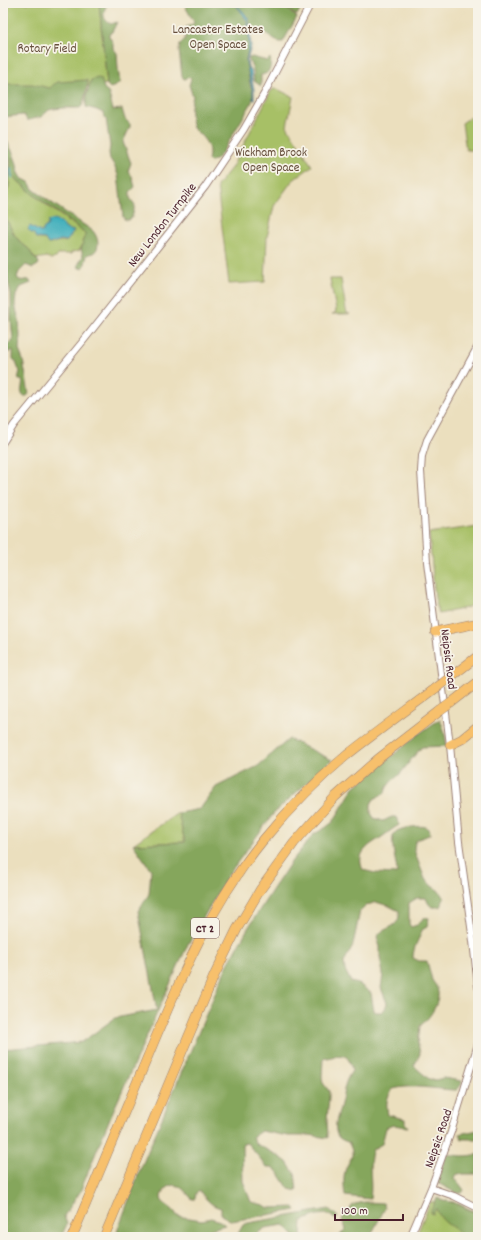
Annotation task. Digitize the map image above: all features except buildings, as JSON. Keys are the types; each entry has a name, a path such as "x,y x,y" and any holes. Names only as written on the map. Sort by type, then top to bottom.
{"highway":[{"path":"435,632 478,623"},
{"name":"CT 2","path":"72,1237 185,969 201,935 227,891 263,840 313,787 348,755 478,656"},
{"name":"CT 2","path":"104,1237 214,976 237,928 274,869 297,840 338,794 374,761 478,682"},
{"path":"450,745 462,739 478,726"}],"street":[{"name":"New London Turnpike","path":"3,442 14,425 84,340 205,187 244,129 261,100 311,3"},
{"name":"Neipsic Road","path":"478,346 427,440 421,461 425,538 435,632 450,745 459,842 478,987"},
{"name":"Neipsic Road","path":"410,1237 431,1188 454,1122 478,1044"},
{"path":"431,1188 454,1196 478,1208"}],"green space":[{"name":"Rotary Field","path":"3,3 99,3 107,84 3,97"},
{"path":"99,3 108,3 104,12 104,17 106,20 111,24 117,22 109,36 113,43 113,48 117,53 120,82 116,86 110,88 107,85"},
{"name":"Lancaster Estates Open Space","path":"185,3 233,3 248,22 249,45 246,60 250,84 253,92 253,99 222,153 217,159 210,162 208,160 208,145 192,125 191,107 193,97 189,85 191,79 190,77 184,79 182,77 179,50 180,44 185,39 186,27 194,22 186,8"},
{"path":"234,3 281,4 297,17 283,42 280,42 262,30 250,30 247,18"},
{"path":"282,3 304,3 297,15"},
{"path":"252,57 267,61 270,58 270,69 261,75 261,86 254,81 253,70 249,60 249,58"},
{"path":"98,78 101,79 104,88 109,94 113,110 122,109 125,119 130,124 123,142 131,163 128,171 132,176 135,187 130,192 130,198 135,205 132,218 128,220 125,220 123,217 118,175 110,159 110,146 106,119 103,113 86,107 86,96 91,80"},
{"path":"87,80 88,82 83,105 80,108 53,109 49,110 41,117 29,120 27,120 24,115 3,117 3,84 32,84 50,88 58,82"},
{"name":"Wickham Brook Open Space","path":"274,89 293,97 287,126 312,166 292,181 274,206 267,237 265,282 229,284 217,186 232,167 271,91"},
{"path":"478,112 478,150 466,150 462,123"},
{"path":"3,137 6,139 13,153 17,164 18,173 21,178 29,182 33,189 49,201 95,233 98,245 96,251 87,255 84,267 79,268 78,265 83,256 81,249 85,233 70,221 67,222 67,219 34,195 11,175 10,159 3,149"},
{"path":"3,151 8,159 10,175 9,187 4,198 5,217 15,236 28,248 39,263 33,268 26,265 19,272 17,277 21,280 29,280 31,283 21,287 16,295 15,305 19,320 19,350 23,360 29,394 27,396 23,396 22,394 22,380 18,379 20,371 13,359 13,350 3,355 3,346 12,342 13,340 11,295 3,259"},
{"path":"10,175 16,179 46,205 85,233 82,242 83,244 79,251 72,252 71,254 59,254 56,258 50,259 47,257 35,259 29,250 15,236 5,217 4,197 9,184","holes":["48,222 63,225 66,229 73,232 66,242 61,241 48,244 45,239 37,239 30,226 42,232 48,225"]},
{"path":"330,279 341,279 346,310 347,313 350,314 332,314 335,313 336,310"},
{"path":"478,526 478,602 466,608 439,614 435,598 429,533"},
{"path":"440,719 447,746 422,747 401,773 389,784 385,793 374,799 371,804 371,813 374,818 383,821 394,817 398,819 399,825 366,848 361,857 361,863 363,870 375,873 397,874 393,846 393,836 396,831 422,826 426,827 430,831 430,834 415,842 414,848 425,879 438,890 444,898 441,906 438,907 431,906 426,898 417,898 409,903 409,924 411,927 419,924 424,918 429,918 427,927 422,930 416,944 413,958 419,961 427,961 432,980 437,988 438,998 428,1019 420,1026 418,1043 420,1054 414,1066 429,1079 436,1080 443,1078 462,1081 461,1085 457,1090 415,1087 393,1089 387,1101 388,1115 405,1119 405,1123 408,1127 393,1125 386,1128 382,1144 373,1149 370,1161 370,1199 345,1196 344,1174 352,1151 348,1142 342,1140 337,1135 336,1127 346,1083 352,1071 351,1065 345,1056 325,1057 323,1059 322,1077 323,1083 329,1091 327,1120 328,1138 309,1135 288,1136 261,1131 252,1137 256,1144 287,1162 295,1172 297,1191 289,1189 278,1172 272,1167 267,1167 247,1143 242,1144 243,1181 251,1202 264,1205 269,1208 294,1207 296,1210 232,1221 221,1215 221,1208 211,1204 199,1190 196,1193 195,1199 192,1199 180,1187 173,1185 165,1190 161,1198 177,1216 202,1220 211,1218 220,1221 225,1225 211,1229 210,1237 115,1237 140,1170 226,968 248,928 291,862 314,834 333,822 354,787 420,733","holes":["376,902 399,911 399,917 394,925 383,931 377,937 380,947 383,974 381,988 387,1003 385,1009 381,1012 376,1012 374,1011 371,993 359,984 351,982 345,970 344,962 353,945 360,911 365,906"]},
{"path":"289,739 332,760 274,813 228,875 188,944 110,1118 80,1192 64,1216 67,1224 61,1237 3,1237 3,1049 82,1042 115,1018 157,1010 138,911 149,894 151,870 133,844 185,842 178,813 200,809 216,787 258,766"},
{"path":"178,813 185,842 133,844"},
{"path":"478,1130 478,1139 462,1139 459,1134"},
{"path":"447,1154 470,1156 478,1154 478,1174 457,1174 455,1178 464,1190 462,1193 456,1193 436,1182"},
{"path":"437,1198 454,1203 478,1214 478,1237 462,1236 444,1221 436,1208 433,1214 431,1213"},
{"path":"365,1202 383,1203 385,1208 370,1237 338,1237 346,1229 342,1220 344,1216 355,1204"},
{"path":"430,1202 455,1202 478,1213 478,1237 416,1237"},
{"path":"329,1209 338,1217 335,1219 328,1214 317,1215 302,1221 302,1237 294,1237 284,1225 265,1228 253,1237 236,1237 243,1225 248,1223"}],"water":[{"path":"233,3 242,10 249,21 251,46 247,61 248,67 251,71 254,100 246,62 249,45 248,22"},
{"path":"55,219 66,229 74,231 67,241 61,240 48,244 45,239 36,238 28,229 30,226 42,232 48,225 48,221"}],"waterway":[{"path":"3,153 8,159"},
{"path":"11,168 12,178"}]}
